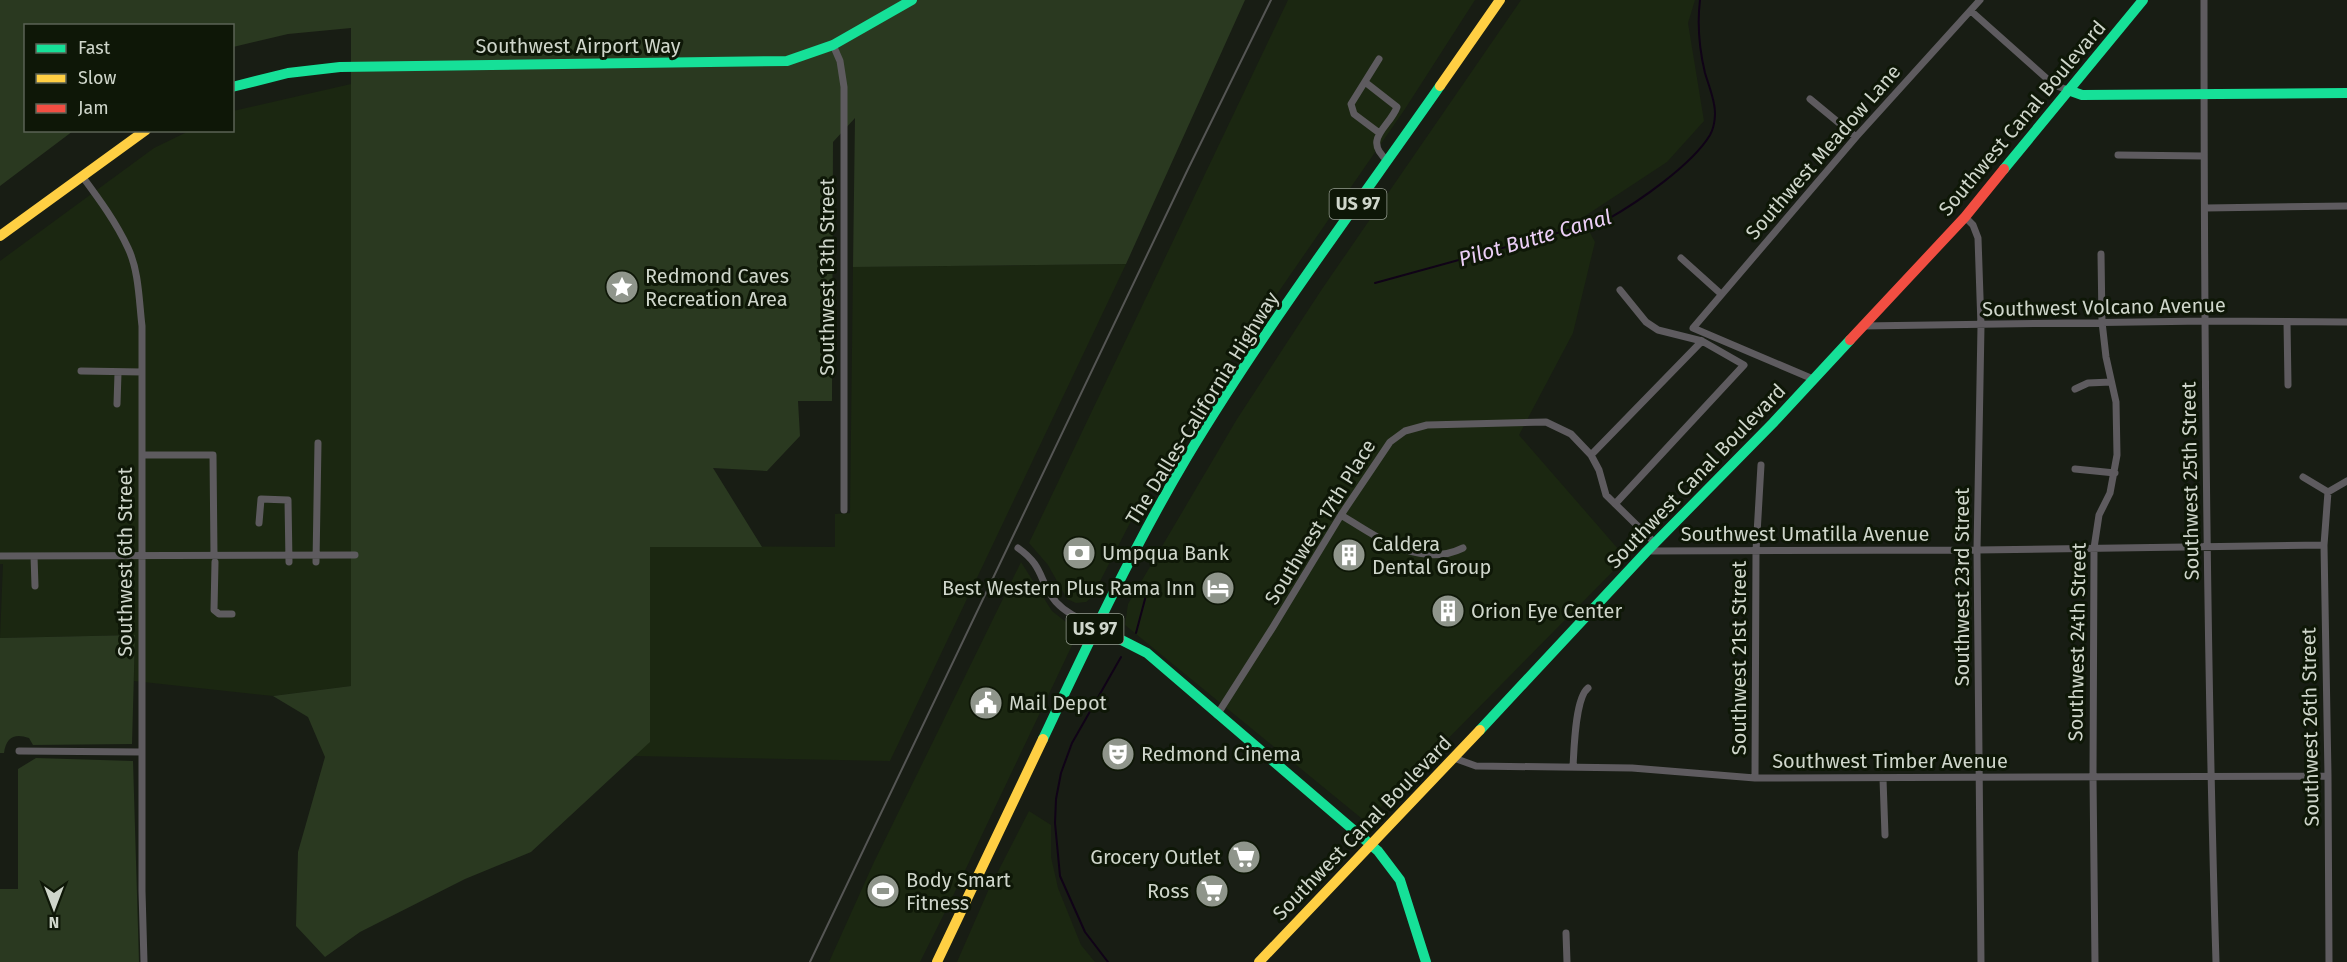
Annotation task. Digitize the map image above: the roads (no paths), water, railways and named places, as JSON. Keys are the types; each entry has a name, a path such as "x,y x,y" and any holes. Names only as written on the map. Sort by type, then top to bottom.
{"main road":[{"name":"Southwest Airport Way","path":"234,86 272,76 323,68 787,61 833,45 912,0"},
{"name":"The Dalles-California Highway","path":"938,962 1096,627 1140,540 1188,456 1282,312 1500,0"},
{"name":"Southwest Canal Boulevard","path":"1259,962 1965,217 2143,0"},
{"path":"2068,90 2082,95 2347,93"},
{"path":"0,236 143,132"},
{"path":"1096,627 1147,653 1386,860 1400,880 1426,962"}],"street":[{"name":"Southwest Meadow Lane","path":"1813,379 1693,328 1856,137 1980,0"},
{"name":"Southwest 25th Street","path":"2204,0 2203,156 2206,208 2207,547 2216,962"},
{"path":"1971,11 2054,85 2068,90"},
{"name":"Southwest 13th Street","path":"833,45 840,61 844,87 844,510"},
{"path":"1378,132 1354,114 1351,108 1354,98 1379,59"},
{"path":"1365,82 1397,107 1394,116 1378,132 1376,138 1381,155 1388,161"},
{"path":"1810,99 1856,137"},
{"path":"2118,155 2203,156"},
{"name":"Southwest 6th Street","path":"82,176 103,204 129,249 140,303 144,962"},
{"path":"2206,208 2347,206"},
{"name":"Southwest 23rd Street","path":"1965,217 1973,225 1978,238 1980,326 1977,550 1981,962"},
{"name":"Southwest 24th Street","path":"2095,962 2092,777 2094,548 2099,515 2115,473 2116,402 2102,322 2101,254"},
{"path":"1682,258 1721,294"},
{"path":"1615,504 1744,365 1702,341 1658,330 1646,322 1620,290"},
{"name":"Southwest Volcano Avenue","path":"1862,326 2205,321 2347,322"},
{"path":"2287,322 2288,385"},
{"path":"1591,455 1702,341"},
{"path":"81,371 142,372"},
{"path":"117,405 118,373"},
{"path":"2075,389 2088,383 2111,382"},
{"name":"Southwest 17th Place","path":"1217,715 1341,515 1390,442 1405,431 1427,425 1546,422 1571,434 1591,455 1599,470 1606,495 1655,543"},
{"path":"316,562 318,443"},
{"path":"142,455 213,455 214,610 219,614 232,614"},
{"name":"Southwest 21st Street","path":"1755,778 1756,551 1761,465"},
{"path":"2075,470 2115,473"},
{"path":"2303,477 2328,492 2347,481"},
{"name":"Southwest 26th Street","path":"2328,492 2324,545 2329,962"},
{"path":"259,523 261,499 288,500 289,562"},
{"path":"1341,515 1396,547 1427,555 1449,555 1463,548"},
{"name":"Southwest Umatilla Avenue","path":"1647,551 1977,550 2324,545"},
{"path":"1018,548 1036,563 1056,602 1072,615 1096,627"},
{"path":"34,555 35,586"},
{"path":"0,556 355,555"},
{"path":"1573,767 1579,709 1584,691 1588,687"},
{"path":"20,751 141,752"},
{"name":"Southwest Timber Avenue","path":"1454,758 1476,766 1632,768 1755,778 2328,776"},
{"path":"1882,779 1885,835"},
{"path":"1566,933 1567,962"}],"waterway":[{"name":"Pilot Butte Canal","path":"1375,283 1608,219 1649,193 1678,170 1702,147 1710,135 1715,120 1714,104 1700,46 1700,0"},
{"name":"Pilot Butte Canal","path":"1136,633 1149,584"},
{"name":"Pilot Butte Canal","path":"1108,962 1085,932 1060,876 1055,823 1056,799 1061,773 1072,743 1121,657"}],"railway":[{"path":"810,962 1188,169 1271,0"}],"place":[{"name":"Redmond Caves Recreation Area","path":"622,287"},
{"name":"Umpqua Bank","path":"1079,553"},
{"name":"Caldera Dental Group","path":"1349,555"},
{"name":"Best Western Plus Rama Inn","path":"1218,588"},
{"name":"Orion Eye Center","path":"1448,611"},
{"name":"Mail Depot","path":"986,703"},
{"name":"Redmond Cinema","path":"1118,754"},
{"name":"Grocery Outlet","path":"1244,857"},
{"name":"Body Smart Fitness","path":"883,891"},
{"name":"Ross","path":"1212,891"}]}
